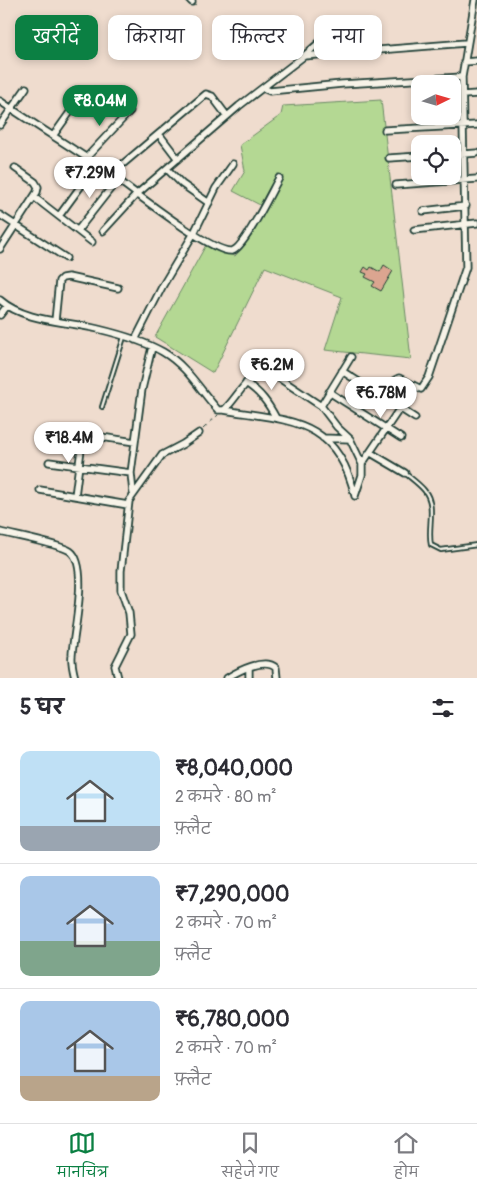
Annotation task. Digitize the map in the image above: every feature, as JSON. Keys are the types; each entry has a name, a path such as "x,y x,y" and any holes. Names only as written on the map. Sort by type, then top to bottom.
{"street":[{"path":"384,397 395,380 399,378 420,389 423,387 429,377 466,267 462,77 466,43 475,0"},
{"path":"304,56 466,43"},
{"path":"304,56 314,47"},
{"path":"103,231 137,194 227,116 299,60"},
{"path":"464,62 477,62"},
{"path":"263,88 270,91 342,84 462,77"},
{"path":"0,125 26,88"},
{"path":"53,136 83,94"},
{"path":"111,174 206,94 212,96 227,116"},
{"path":"463,95 477,94"},
{"path":"0,101 97,164 137,194 219,248 231,251 237,249 278,178"},
{"path":"86,158 130,111"},
{"path":"385,130 477,126"},
{"path":"159,134 178,159"},
{"path":"461,154 477,153"},
{"path":"390,158 411,157"},
{"path":"60,216 97,164"},
{"path":"135,340 163,285 194,233 225,174 233,164"},
{"path":"0,248 37,192 37,185 15,168"},
{"path":"167,169 182,184 209,203"},
{"path":"78,230 118,179"},
{"path":"396,185 477,179"},
{"path":"34,197 92,242"},
{"path":"423,211 466,206"},
{"path":"0,215 66,258"},
{"path":"414,230 477,223"},
{"path":"55,321 59,281 62,278 68,276 118,288"},
{"path":"0,300 22,312 55,321 99,329 135,340 152,348 180,364 218,410 276,418 307,427 332,444 345,464 355,496 362,475 362,464 350,439 337,427 321,406 270,372 263,371 257,374 224,410"},
{"path":"0,314 8,306"},
{"path":"133,493 131,473 135,442 142,389 152,348"},
{"path":"321,406 351,357"},
{"path":"342,371 401,407 415,418"},
{"path":"246,384 260,394 269,404 276,418"},
{"path":"362,464 415,386"},
{"path":"329,392 401,438"},
{"path":"60,431 135,442"},
{"path":"75,496 83,434"},
{"path":"118,678 115,666 131,634 129,613 122,590 121,571 128,505 133,493 162,455 199,434"},
{"path":"323,438 350,439"},
{"path":"371,453 405,473"},
{"path":"49,462 131,473"},
{"path":"40,490 128,505"},
{"path":"0,532 70,551 74,555 80,572 72,656 75,678"},
{"path":"227,678 249,668 272,664 276,668 277,678"},
{"path":"248,678 249,668"}],"lane":[{"path":"102,407 124,337"},
{"path":"405,473 429,498 432,545 441,550 477,545"}],"path":[{"path":"199,434 224,410"}],"green space":[{"path":"381,100 411,359 325,350 342,297 265,267 213,373 155,337 206,245 235,256 242,248 282,177 277,174 260,205 233,191 245,171 240,145 281,115 283,106"}],"building":[{"path":"384,265 393,271 381,291 372,286 375,282 365,277 367,274 362,272 365,267 369,270 371,267 380,272"}]}
